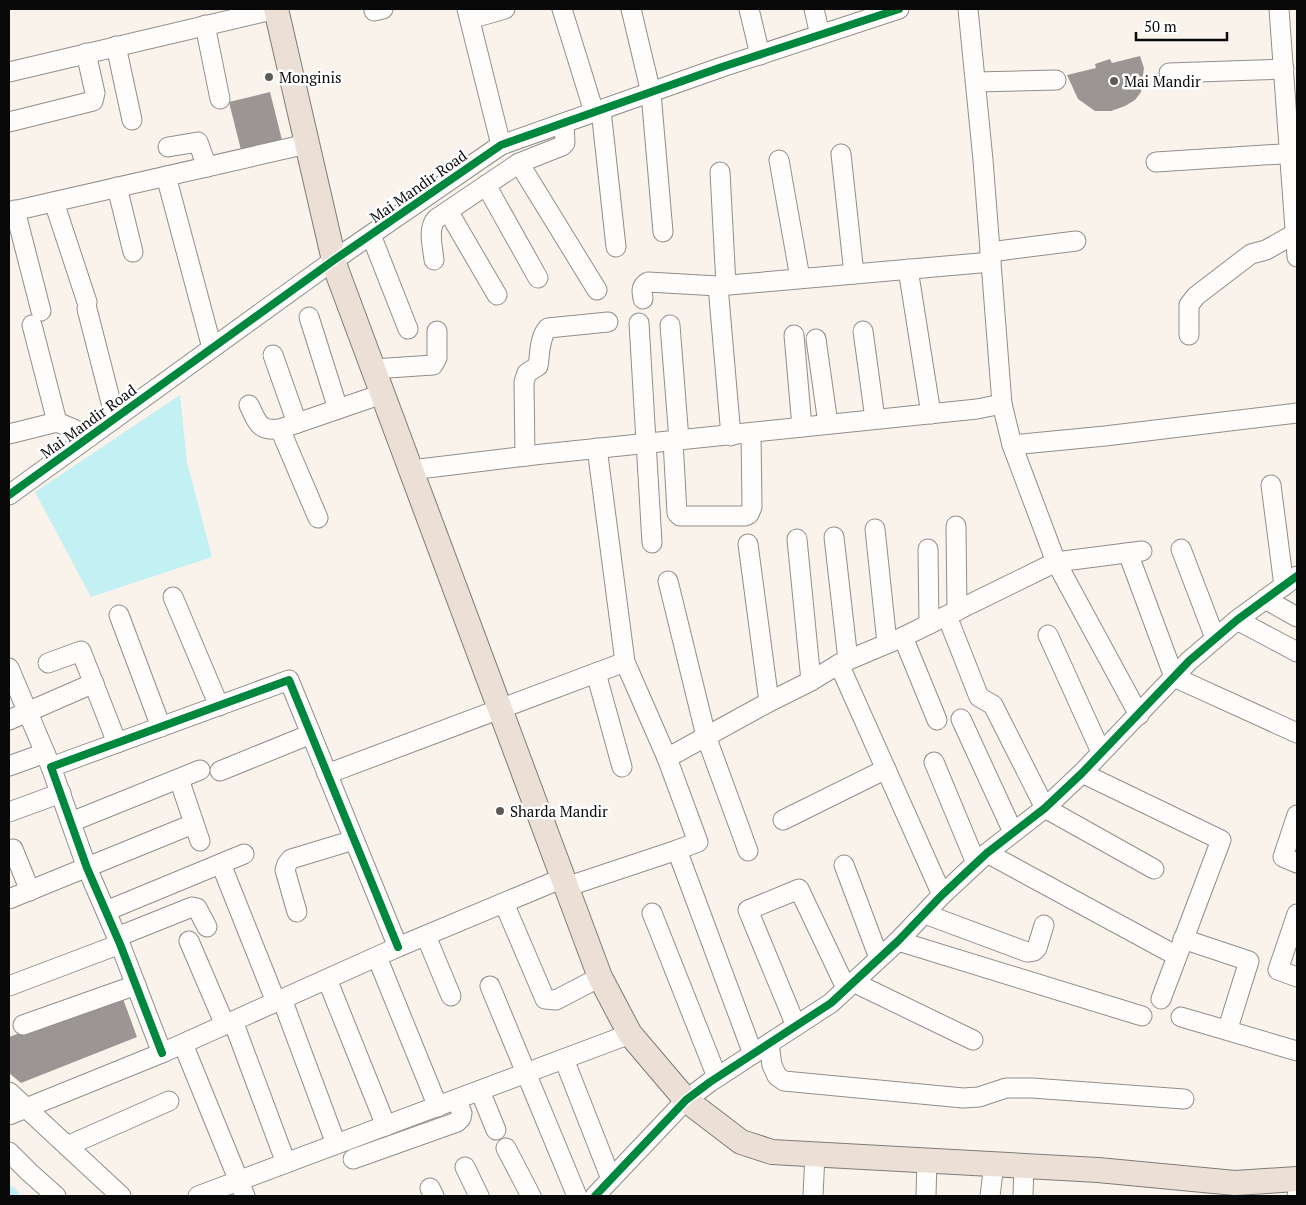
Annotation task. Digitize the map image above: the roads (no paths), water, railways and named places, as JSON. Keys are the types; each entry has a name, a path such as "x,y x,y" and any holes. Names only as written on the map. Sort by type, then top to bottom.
{"main road":[{"path":"276,9 334,260 564,883 600,976 630,1034 686,1100 741,1142 772,1152 1098,1170 1234,1183 1297,1179"}],"street":[{"path":"9,72 276,9"},
{"path":"501,145 468,14 505,9"},
{"path":"562,9 598,111 616,248"},
{"path":"631,9 651,93 663,232"},
{"path":"749,9 760,55"},
{"path":"814,9 820,35"},
{"path":"968,9 976,82 1002,404 1012,445 1056,562 1139,715"},
{"path":"1279,9 1294,154 1297,257"},
{"name":"Mai Mandir Road","path":"9,495 334,260 501,145 887,11"},
{"path":"205,25 220,99"},
{"path":"116,46 132,120"},
{"path":"9,122 93,101 95,93 86,53"},
{"path":"1169,73 1284,69"},
{"path":"976,82 1056,80"},
{"path":"434,260 431,230 433,223 518,163 562,146 565,143 564,123"},
{"path":"168,147 198,142 206,167"},
{"path":"57,422 37,318 12,211 307,144"},
{"path":"841,154 854,274"},
{"path":"1156,162 1294,154"},
{"path":"779,160 800,278"},
{"path":"518,163 597,290"},
{"path":"720,172 722,285 731,436"},
{"path":"166,176 212,348"},
{"path":"486,185 538,278"},
{"path":"117,187 134,252"},
{"path":"54,202 87,305 115,418"},
{"path":"448,211 497,295"},
{"path":"1189,335 1189,305 1196,296 1251,254 1266,250 1296,224"},
{"path":"371,234 408,329"},
{"path":"643,300 641,289 648,282 722,285 908,269 990,257 1076,241"},
{"path":"908,269 931,414"},
{"path":"310,317 338,409"},
{"path":"525,456 524,382 527,373 538,366 542,336 545,331 548,328 608,322"},
{"path":"639,323 652,543"},
{"path":"670,325 676,441 677,513 680,516 745,516 749,514 752,507 751,433"},
{"path":"373,369 433,365 437,358 437,331"},
{"path":"863,331 875,419"},
{"path":"794,335 802,427"},
{"path":"816,339 828,424"},
{"path":"273,354 288,426 318,518"},
{"path":"249,405 260,426 264,429 288,426 382,394"},
{"path":"411,470 597,448 731,436 977,409 1002,404"},
{"path":"1012,445 1106,436 1297,413"},
{"path":"9,434 57,422 90,436"},
{"path":"17,1111 162,1053 398,947 504,903 698,842 667,758 625,662 597,448"},
{"path":"595,1196 686,1100 717,1077 831,1003 898,941 981,858 1045,808 1082,773 1189,661 1237,620 1291,581 1271,485"},
{"path":"956,526 952,613 979,697 993,705 1045,808 1154,870"},
{"path":"875,529 895,640 937,720"},
{"path":"834,537 844,662 886,770 942,895"},
{"path":"797,539 811,681"},
{"path":"748,544 768,702"},
{"path":"1181,549 1215,638"},
{"path":"928,550 929,624"},
{"path":"667,758 844,662 929,624 1056,562 1135,552 1174,677 1297,733"},
{"path":"668,581 706,736 748,852"},
{"path":"173,598 219,706"},
{"path":"1265,599 1297,617"},
{"path":"119,615 161,727"},
{"path":"1237,620 1297,652"},
{"path":"1048,636 1101,752"},
{"path":"48,663 80,651 117,743"},
{"path":"327,774 625,662"},
{"path":"9,668 13,689 27,712 48,760 87,868 118,940 162,1053"},
{"path":"596,673 622,767"},
{"path":"9,766 48,760 117,743 289,680 398,947"},
{"path":"9,720 94,684"},
{"path":"961,719 1013,832"},
{"path":"220,771 311,734"},
{"path":"934,762 981,858 1180,948 1249,961 1229,1024"},
{"path":"71,822 200,770"},
{"path":"783,820 886,770"},
{"path":"1082,773 1221,840 1161,999"},
{"path":"9,899 87,868 196,832 179,779"},
{"path":"9,812 61,793"},
{"path":"1297,815 1283,857 1297,862"},
{"path":"298,912 286,870 287,864 292,858 354,840"},
{"path":"13,849 30,891"},
{"path":"677,850 761,1049 777,1076 784,1081 964,1098 978,1097 1006,1088 1032,1088 1184,1099"},
{"path":"106,911 244,854"},
{"path":"221,864 279,1001 336,1144"},
{"path":"844,865 879,958"},
{"path":"796,1026 748,910 799,889 849,985 973,1040"},
{"path":"504,903 545,999 556,1000 600,976"},
{"path":"9,986 192,907 197,908 207,927"},
{"path":"652,913 717,1077"},
{"path":"925,914 1027,952 1034,951 1037,948 1044,925"},
{"path":"1297,914 1278,970 1297,977"},
{"path":"426,936 451,996"},
{"path":"190,941 229,1023 286,1163"},
{"path":"898,941 1142,1016"},
{"path":"377,957 438,1106"},
{"path":"327,979 386,1126"},
{"path":"23,1025 136,985"},
{"path":"490,986 577,1196"},
{"path":"1181,1018 1297,1052"},
{"path":"198,1196 242,1188 286,1163 630,1034"},
{"path":"183,1044 242,1188"},
{"path":"564,1059 611,1179"},
{"path":"480,1091 496,1130"},
{"path":"9,1092 17,1111 67,1146 121,1196"},
{"path":"353,1158 458,1122 462,1113 456,1100"},
{"path":"67,1146 169,1102"},
{"path":"506,1148 531,1196"},
{"path":"9,1152 28,1172 56,1196"},
{"path":"812,1196 815,1154"},
{"path":"926,1196 927,1160"},
{"path":"990,1196 994,1164"},
{"path":"1023,1196 1024,1166"},
{"path":"465,1167 479,1196"}],"water":[{"path":"180,395 187,462 212,557 91,597 35,492"}],"waterway":[{"path":"9,1191 14,1196"}],"place":[{"name":"Monginis","path":"269,77"},
{"name":"Mai Mandir","path":"1114,81"},
{"name":"Sharda Mandir","path":"500,811"}]}
